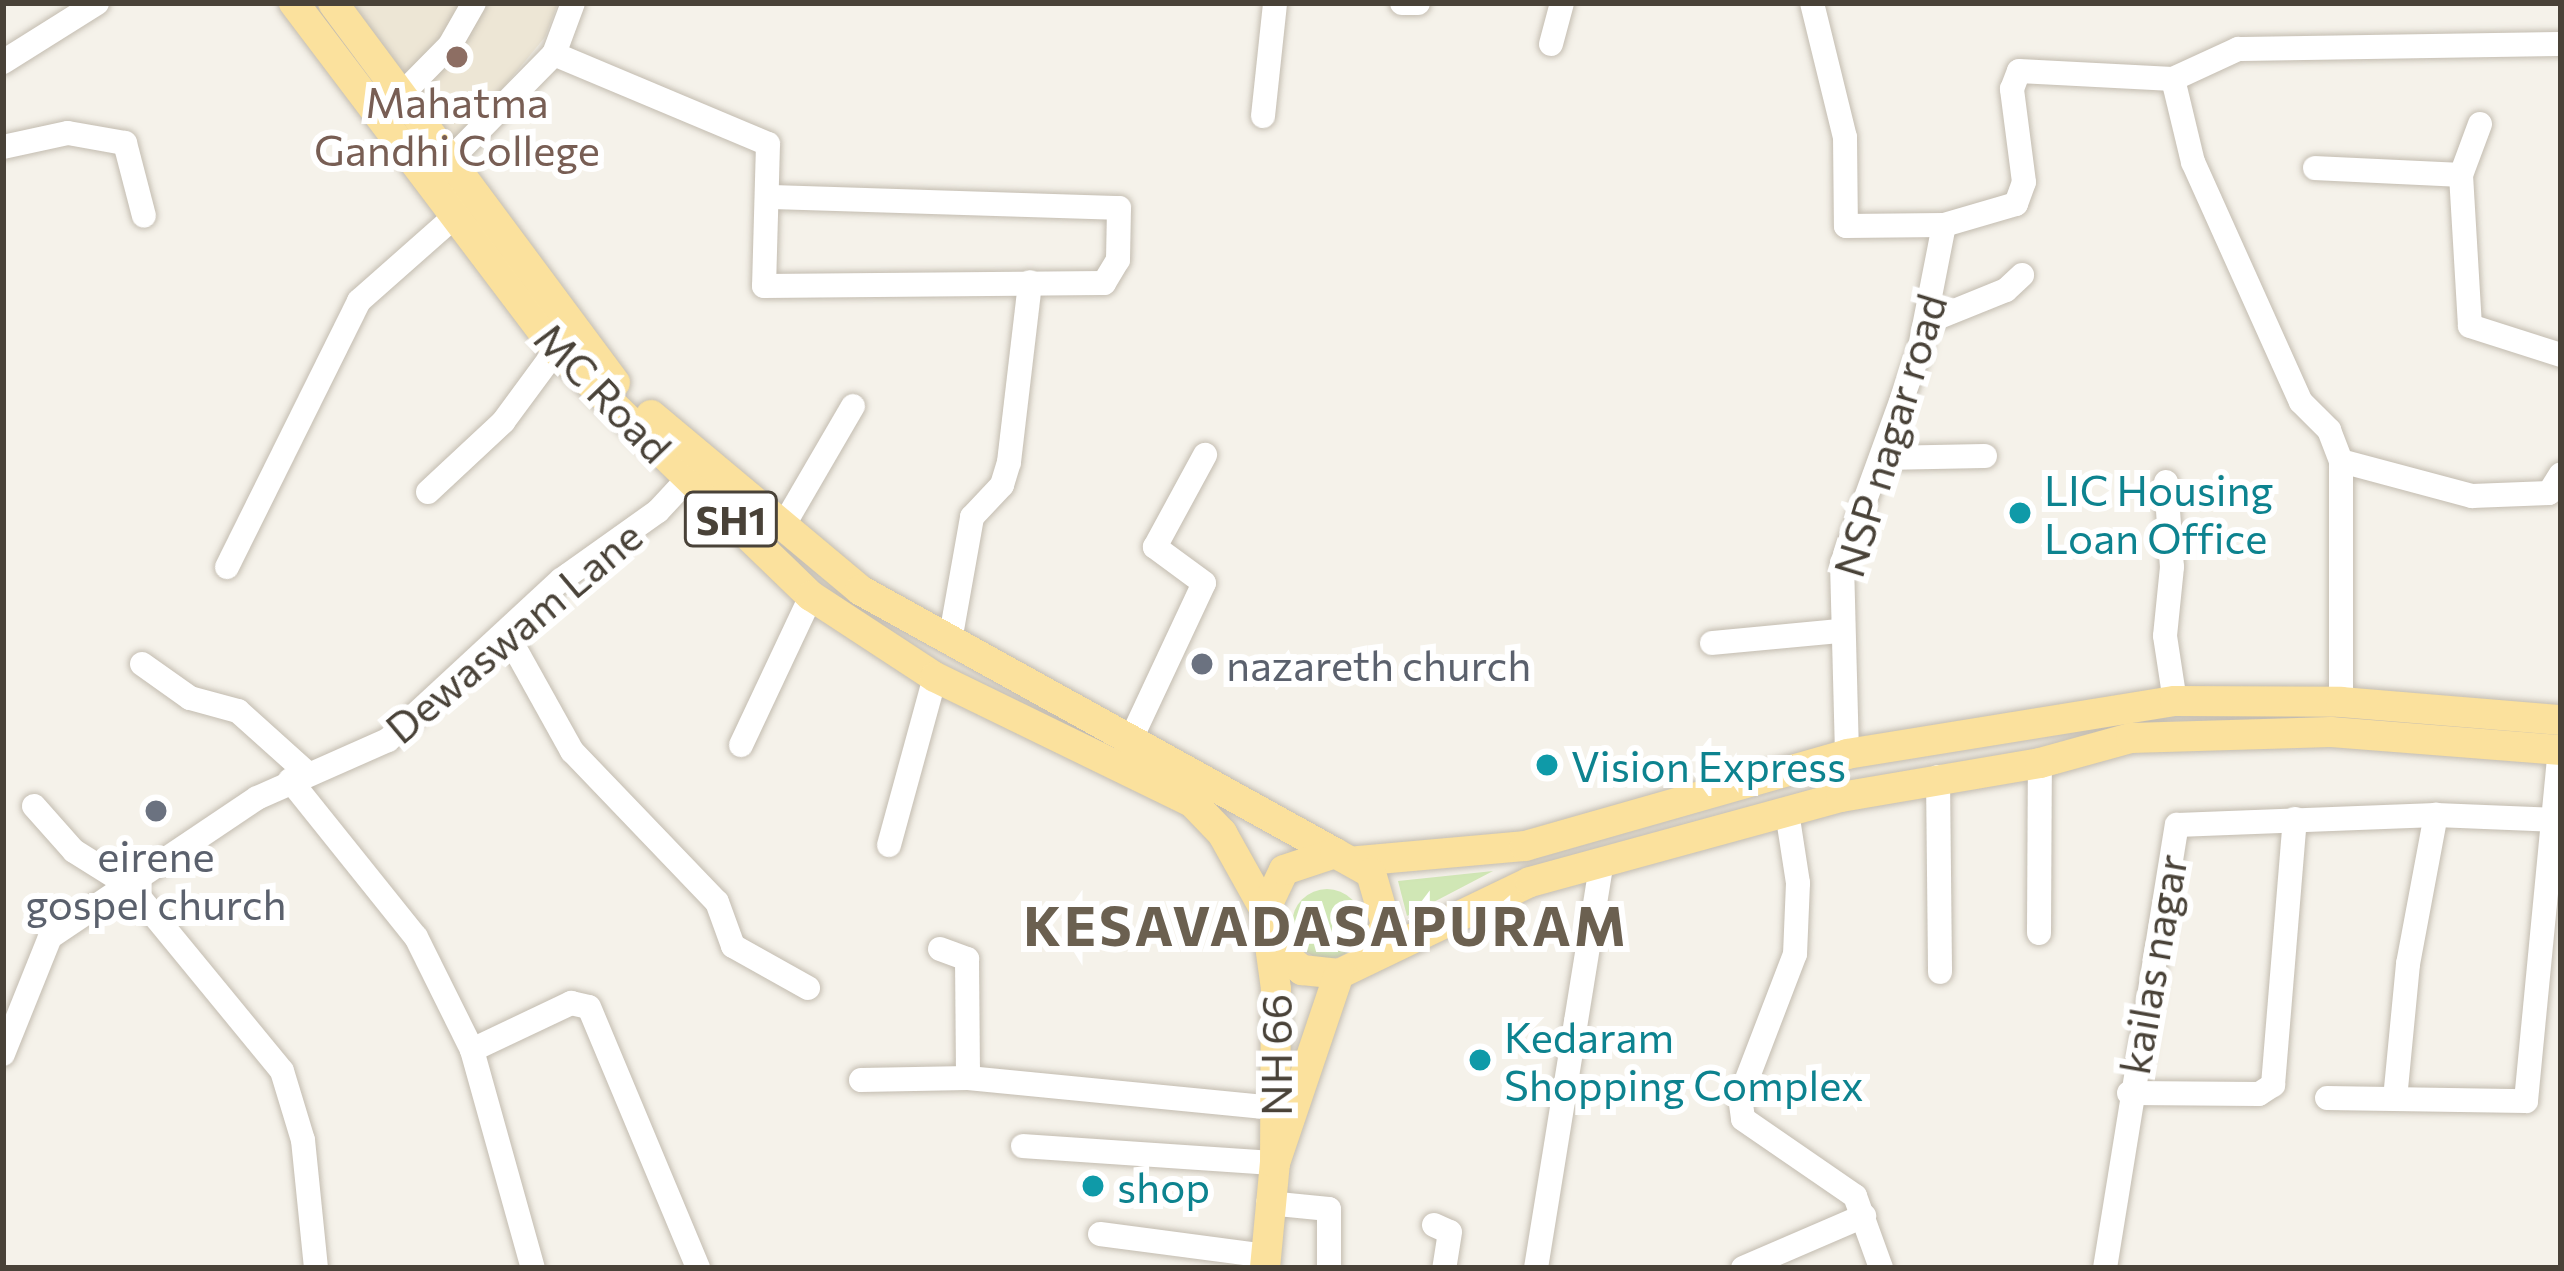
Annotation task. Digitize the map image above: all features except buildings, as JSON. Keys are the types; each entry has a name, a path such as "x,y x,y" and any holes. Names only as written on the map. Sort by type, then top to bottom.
{"main road":[{"name":"MC Road","path":"295,3 605,374 812,596 869,640 935,676 1193,803 1222,833 1265,910"},
{"name":"MC Road","path":"333,3 398,99 454,216 556,350 696,471 782,528 860,590 1346,857"},
{"path":"1265,910 1284,869 1346,857 1525,846 1847,754 2175,701 2341,702 2561,720"},
{"name":"NH 66","path":"1274,946 1302,970 1339,974 1530,882 1787,812 1938,777 2040,763 2131,738 2218,729 2560,750"},
{"path":"1525,846 1530,882"},
{"path":"1346,857 1387,907 1368,958"},
{"name":"NH 66","path":"1265,910 1274,946 1275,1163"},
{"path":"1265,1262 1275,1163 1339,974"}],"street":[{"path":"3,62 97,3"},
{"path":"398,99 450,45 474,3"},
{"path":"437,173 554,54 573,3"},
{"path":"1262,116 1275,3"},
{"path":"1402,3 1418,3"},
{"path":"1551,44 1562,3"},
{"name":"NSP nagar road","path":"1812,3 1845,137 1846,226 1944,225 1927,322 1843,563 1840,632 1847,754"},
{"path":"1944,225 2016,204 2024,182 2012,89 2019,71 2173,79 2238,49 2561,44"},
{"path":"554,54 768,145 764,286 1104,283 1118,260 1119,208 768,197"},
{"path":"2173,79 2175,114 2193,163 2301,402 2329,430 2341,461 2341,702"},
{"path":"2480,124 2461,176 2470,326 2561,355"},
{"path":"3,147 68,133 125,143 144,216"},
{"path":"2315,168 2461,176"},
{"path":"227,567 359,301 454,216"},
{"path":"1927,322 2006,290 2022,275"},
{"path":"950,640 972,517 1002,484 1009,462 1030,282"},
{"path":"428,492 503,422 556,350"},
{"path":"782,528 853,406"},
{"path":"1130,741 1204,583 1155,547 1205,454"},
{"path":"1882,458 1985,456"},
{"path":"2341,461 2472,496 2549,493 2561,473"},
{"name":"Dewaswam Lane","path":"3,1054 50,937 298,776 388,740 508,636 561,580 696,471"},
{"path":"2166,482 2172,567 2165,636 2175,701"},
{"path":"742,746 812,596"},
{"path":"1712,643 1840,632"},
{"path":"508,636 572,751 717,902 733,946 808,988"},
{"path":"142,664 190,698 238,711 298,776 416,937 472,1050 533,1268"},
{"path":"889,845 935,676"},
{"path":"2326,1098 2526,1101 2558,820 2560,750"},
{"path":"2039,933 2040,763"},
{"path":"1938,777 1940,972"},
{"path":"34,806 74,851 130,886 282,1071 303,1140 316,1268"},
{"path":"1787,812 1798,883 1795,954 1740,1097 1743,1119 1855,1196 1881,1268"},
{"path":"2396,1099 2408,964 2436,815"},
{"name":"kailas nagar","path":"2105,1268 2129,1093 2177,825 2436,815 2558,820"},
{"path":"2129,1093 2259,1094 2273,1085 2295,819"},
{"path":"1536,1268 1600,866"},
{"path":"940,949 968,958 968,1078"},
{"path":"472,1050 571,1003 589,1007 698,1268"},
{"path":"860,1080 968,1078 1275,1108"},
{"path":"1023,1146 1275,1163"},
{"path":"1268,1203 1329,1209 1329,1268"},
{"path":"1743,1268 1864,1216"},
{"path":"1434,1225 1450,1232 1444,1268"},
{"path":"1100,1234 1265,1262"}],"shaded area":[{"name":"Mahatma Gandhi College","path":"343,3 558,3 545,37 453,148"}],"green space":[{"path":"1493,871 1407,916 1398,881"},
{"path":"1327,889 1352,899 1362,924 1352,949 1327,959 1302,949 1292,924 1302,899"}],"place":[{"name":"Mahatma Gandhi College","path":"457,57"},
{"name":"LIC Housing Loan Office","path":"2020,513"},
{"name":"nazareth church","path":"1202,664"},
{"name":"Vision Express","path":"1547,765"},
{"name":"eirene gospel church","path":"156,811"},
{"name":"Kedaram Shopping Complex","path":"1480,1060"},
{"name":"shop","path":"1093,1186"}],"district":[{"name":"KESAVADASAPURAM","path":"1326,924"}]}
